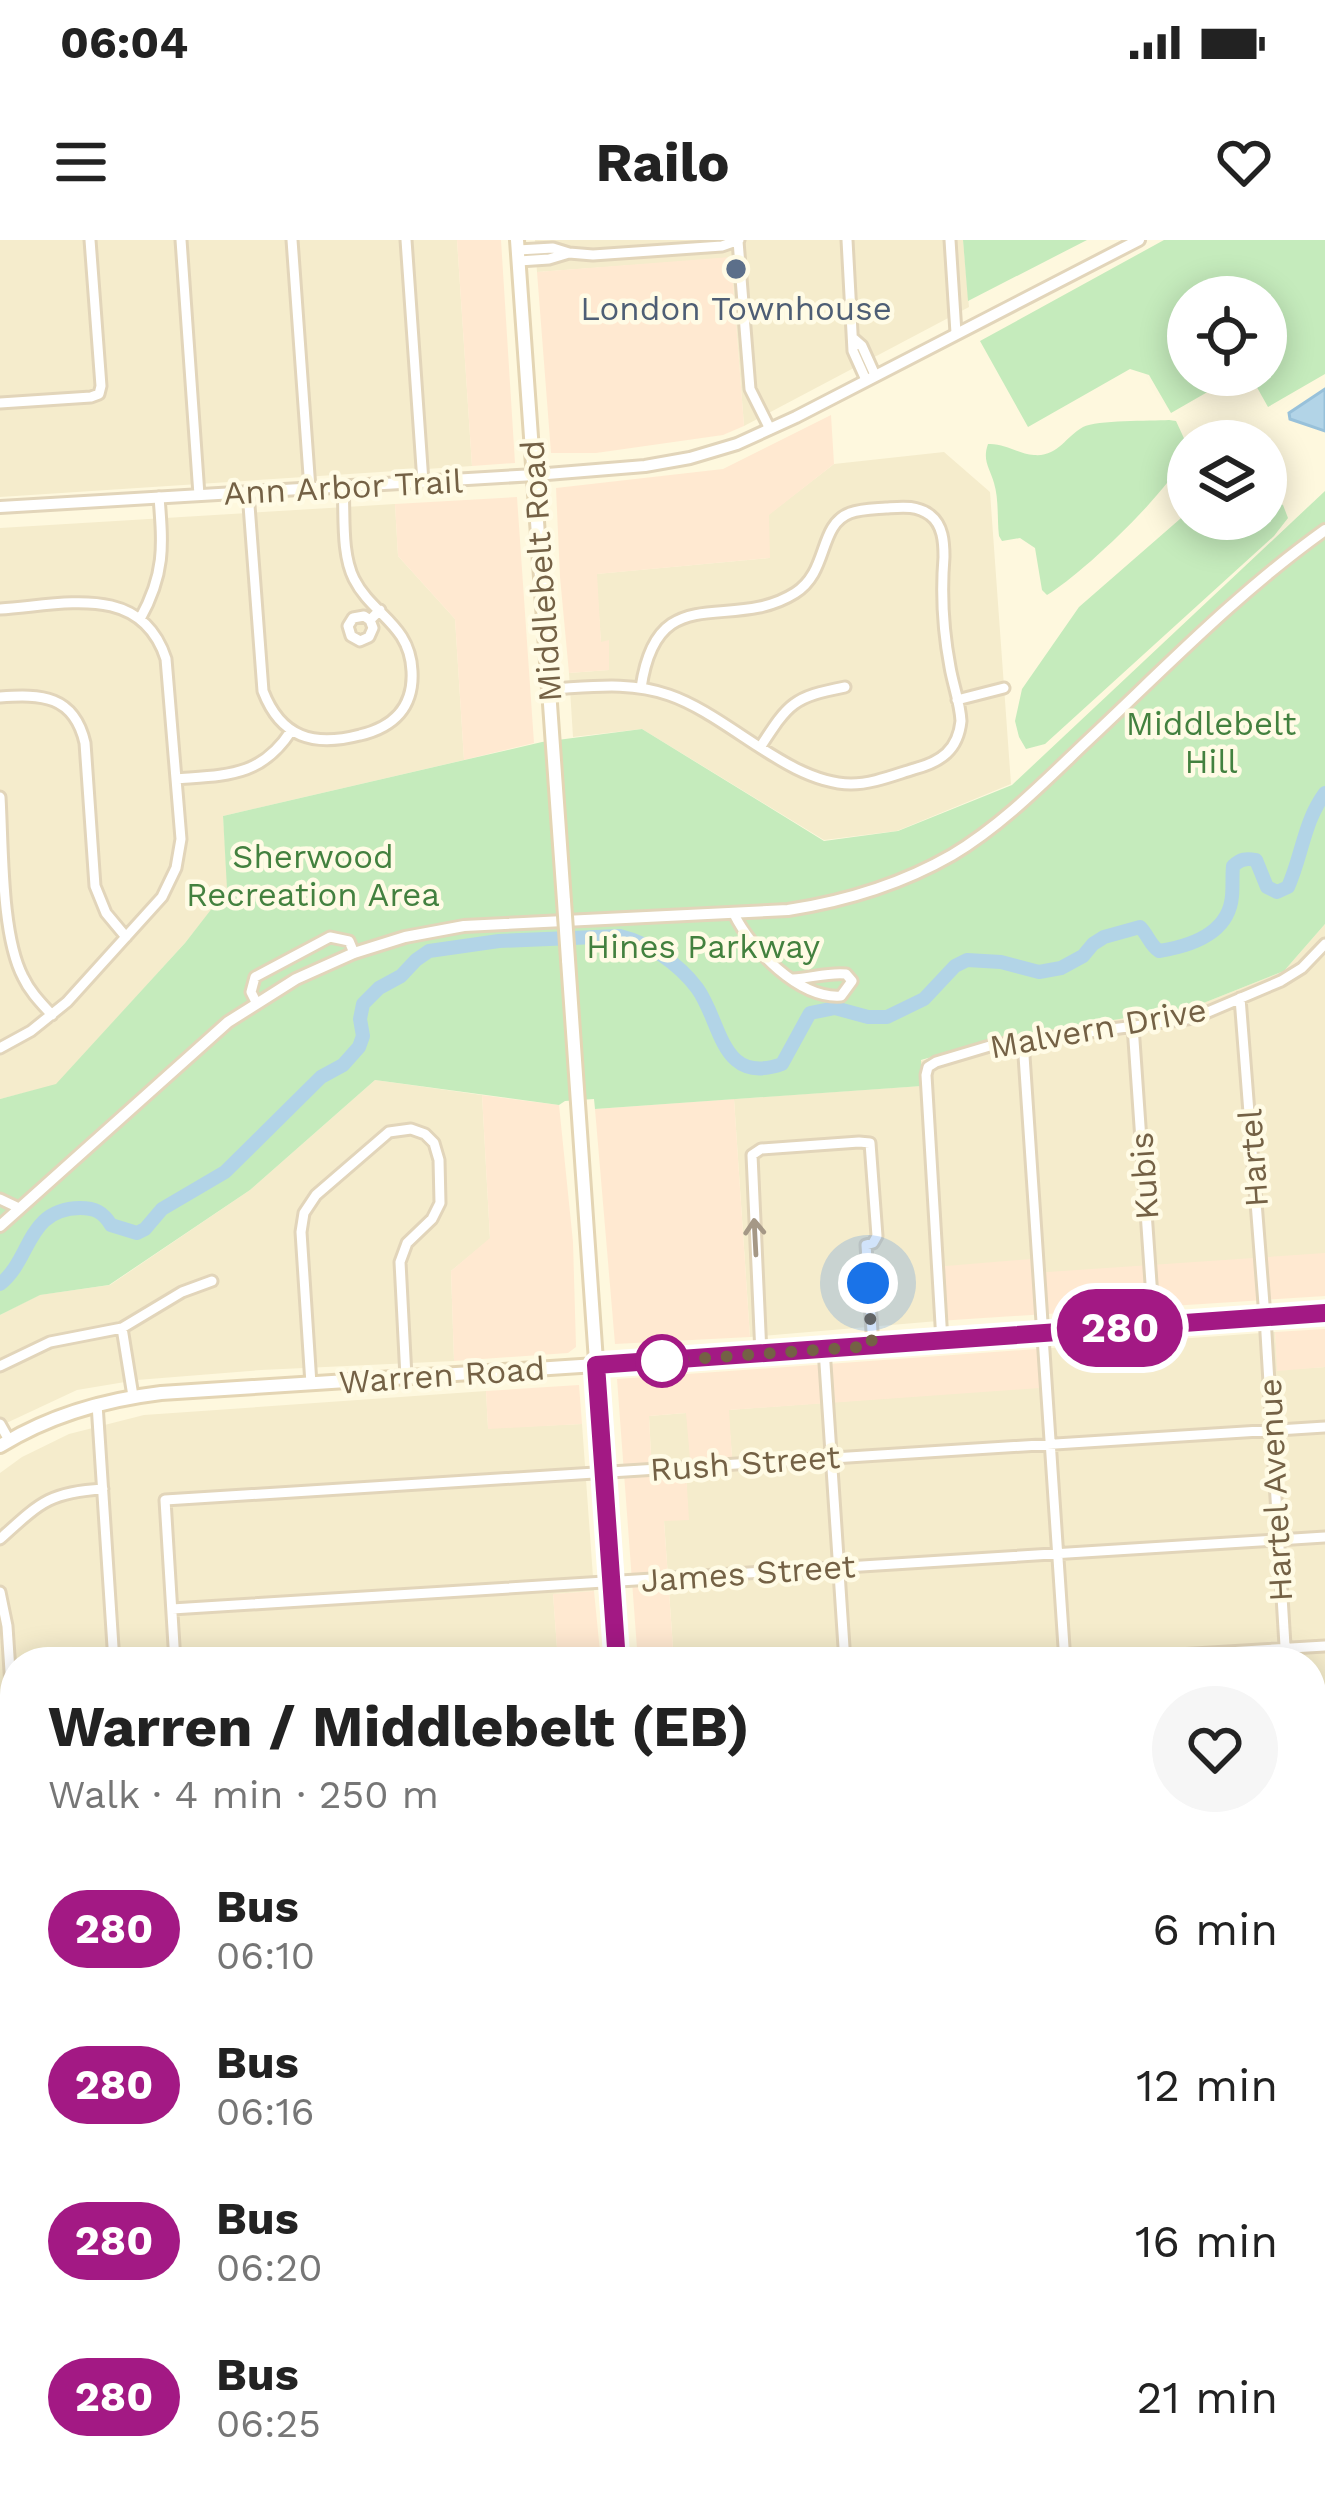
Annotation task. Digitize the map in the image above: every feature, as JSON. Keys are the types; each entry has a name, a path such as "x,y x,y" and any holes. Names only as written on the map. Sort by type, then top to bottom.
{"main road":[{"name":"Middlebelt Road","path":"518,250 596,1365"},
{"name":"Warren Road","path":"5,1443 51,1419 133,1396 1325,1313"},
{"path":"596,1365 616,1647"}],"street":[{"path":"0,404 99,394 90,240"},
{"path":"181,240 199,495"},
{"path":"292,240 310,489"},
{"path":"406,240 423,482"},
{"path":"847,240 854,339 862,346 871,378"},
{"path":"950,240 956,333"},
{"name":"Ann Arbor Trail","path":"0,507 666,463 723,449 770,429 1139,240"},
{"path":"518,250 549,260 569,254 722,246 739,241 750,389 770,429"},
{"path":"248,492 261,683 272,710 291,730 333,741 392,724 412,689 406,640 360,588 350,568 343,487"},
{"path":"140,619 162,566 159,497"},
{"path":"550,689 641,688 686,701 804,772 848,784 931,765 947,754 961,729 944,629 938,524 929,514 905,506 856,511 841,518 830,531 812,578 799,592 759,608 695,614 672,623 650,650 641,688"},
{"path":"0,1226 201,1044 256,1002 354,953 423,932 484,924 788,910 871,892 916,874 1007,816 1223,613 1325,530"},
{"path":"0,609 96,602 119,607 140,619 157,638 166,659 181,839 176,868 162,897 52,1015 0,1048"},
{"path":"370,620 380,610"},
{"path":"761,746 797,700 845,687"},
{"path":"957,700 1004,688"},
{"path":"0,697 46,697 65,707 78,723 85,743 95,886 106,913 126,937"},
{"path":"176,779 249,769 269,757 291,730"},
{"path":"0,797 14,956 29,989 52,1015"},
{"path":"734,914 746,937 793,979 826,997 842,996 852,981 835,972 793,979"},
{"path":"256,1002 251,992 255,977 330,937 349,941 354,953"},
{"name":"Malvern Drive","path":"942,1341 928,1067 984,1047 1194,1018 1281,981 1325,944"},
{"name":"Hartel","path":"1240,998 1265,1317"},
{"name":"Kubis","path":"1132,1026 1154,1326"},
{"path":"1023,1041 1063,1647"},
{"path":"310,1384 302,1219 316,1195 357,1158 388,1132 403,1128 425,1134 437,1150 441,1186 438,1208 407,1243 400,1262 406,1378"},
{"path":"761,1354 752,1155 761,1149 870,1143 877,1237 866,1245 872,1346"},
{"path":"0,1198 19,1208"},
{"path":"0,1366 50,1342 122,1328 182,1292 212,1281"},
{"name":"Hartel Avenue","path":"1265,1317 1285,1647"},
{"path":"122,1328 133,1396"},
{"path":"824,1349 844,1647"},
{"path":"97,1403 113,1647"},
{"path":"0,1424 5,1443"},
{"name":"Rush Street","path":"172,1610 165,1500 1325,1427"},
{"path":"0,1539 48,1499 103,1489"},
{"name":"James Street","path":"172,1610 1325,1537"},
{"path":"0,1592 8,1647"},
{"path":"172,1610 174,1647"}],"shaded area":[{"path":"0,240 457,240 472,466 0,497"},
{"path":"457,240 501,240 515,463 472,466"},
{"path":"535,240 963,240 969,307 744,426 731,258 537,272"},
{"path":"731,257 744,426 723,435 596,453 551,453 537,272"},
{"path":"831,415 834,464 769,515 770,558 597,574 601,642 609,640 609,670 569,673 556,488 723,469"},
{"path":"944,452 990,492 1011,784 897,831 824,840 642,729 573,737 569,673 609,670 608,641 601,643 596,574 769,558 768,515 834,464"},
{"path":"517,497 534,743 464,760 455,619 398,556 395,504"},
{"path":"395,504 398,556 455,619 464,760 223,816 228,889 56,1085 0,1099 0,528"},
{"path":"1325,924 1325,1254 1032,1274 1031,1260 938,1321 750,1337 734,1099 921,1086 920,1061 1003,1037 1191,1008 1284,971"},
{"path":"375,1080 482,1095 490,1239 451,1271 454,1361 137,1380 77,1390 0,1426 0,1315 39,1295 110,1285 250,1190"},
{"path":"482,1095 559,1105 573,1242 576,1347 568,1353 454,1361 451,1271 490,1238"},
{"path":"734,1099 750,1337 615,1344 595,1109"},
{"path":"1325,1253 1325,1296 938,1321 934,1267 1031,1259 1033,1273"},
{"path":"1325,1329 1325,1367 1277,1371 1275,1332"},
{"path":"1275,1332 1278,1370 1325,1367 1325,1647 673,1647 664,1520 688,1520 686,1473 652,1474 649,1416 686,1413 732,1456 728,1410 1039,1387 1037,1349"},
{"path":"1037,1349 1040,1388 729,1410 732,1457 690,1459 686,1413 649,1416 652,1474 686,1472 689,1520 664,1521 673,1647 637,1647 617,1379"},
{"path":"579,1385 582,1424 488,1429 486,1391"},
{"path":"486,1391 488,1428 582,1424 594,1591 553,1594 557,1647 0,1647 0,1473 69,1434 144,1415"},
{"path":"594,1591 600,1647 557,1647 553,1594"}],"green space":[{"path":"963,240 1087,240 968,301"},
{"path":"1164,240 1325,240 1325,374 1287,396 1287,276 1167,276 1167,396 1201,396 1171,413 1149,375 1130,369 1028,427 980,341"},
{"path":"1262,396 1287,396 1268,407"},
{"path":"1167,420 1167,482 1104,549 1047,595 1042,590 1035,548 1020,538 1002,541 999,536 996,489 986,460 988,444 1042,455 1083,427"},
{"name":"Hines Parkway","path":"1325,491 1325,924 1284,971 1191,1008 1003,1037 921,1060 922,1086 595,1109 594,1099 559,1105 375,1080 250,1190 109,1285 40,1295 0,1315 0,1099 56,1084 185,943 227,889 223,816 542,742 642,729 824,841 898,831 1012,785 1273,540 1287,540 1287,527"},
{"path":"1167,530 1167,540 1270,540 1045,744 1026,749 1015,721 1022,689 1079,607"}],"water":[{"path":"1325,389 1325,431 1290,419 1289,413"}],"waterway":[{"path":"0,1284 49,1217 90,1209 111,1225 137,1233 162,1209 225,1172 321,1077 343,1065 363,1036 363,1004 429,951 499,941 631,939 663,956 697,988 734,1059 762,1068 782,1064 810,1013 835,1008 887,1017 924,999 955,966 967,960 1001,962 1039,972 1061,968 1104,937 1140,927 1159,951 1206,936 1229,909 1233,866 1239,862 1256,860 1267,887 1277,892 1288,887 1312,815 1325,793"}],"bus line":[{"name":"280","path":"616,1647 596,1365 1325,1313"}],"place":[{"name":"London Townhouse","path":"736,269"}],"route":[{"path":"662,1361 872,1346 868,1283"}],"park label":[{"name":"Middlebelt Hill","path":"1211,742"},
{"name":"Sherwood Recreation Area","path":"313,875"}]}
